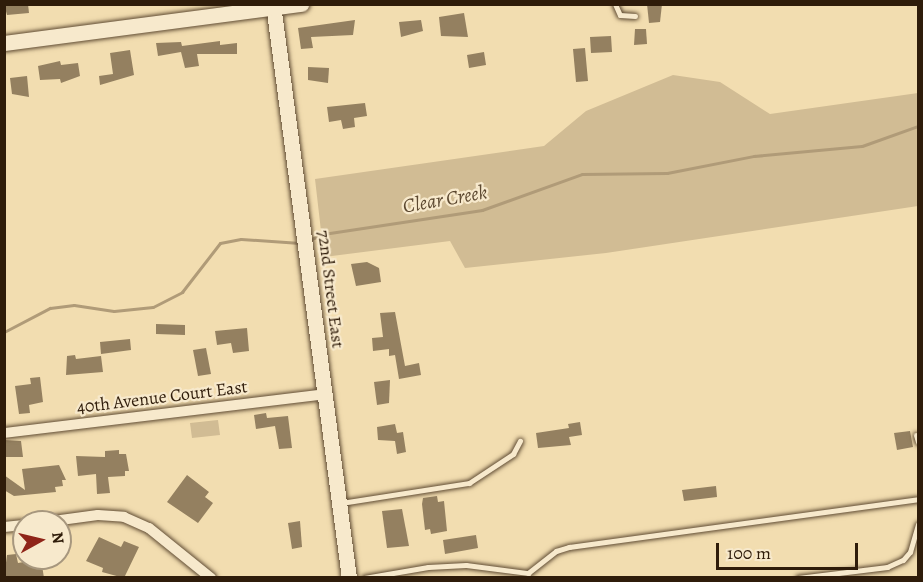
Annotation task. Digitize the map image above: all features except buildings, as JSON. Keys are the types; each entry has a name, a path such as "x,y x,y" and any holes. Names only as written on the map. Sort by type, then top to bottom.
{"main road":[{"path":"4,44 301,4"},
{"name":"72nd Street East","path":"273,6 349,578"}],"street":[{"name":"40th Avenue Court East","path":"4,433 324,394"},
{"path":"72,518 98,515 124,517 148,528 211,578"}],"lane":[{"path":"615,4 620,15 635,16"},
{"path":"916,435 918,442"},
{"path":"339,504 469,483 513,454 520,441"},
{"path":"363,578 428,567 466,565 528,573 556,551 569,547 918,499"},
{"path":"798,578 895,563 910,552 918,524"}],"shaded area":[{"path":"673,75 720,82 770,114 918,93 918,206 606,253 465,268 450,241 324,257 315,179 544,146 586,111"},
{"path":"218,420 220,435 192,438 190,423"}],"waterway":[{"name":"Clear Creek","path":"309,240 323,234 482,210 582,174 667,173 754,156 862,146 918,126"},
{"name":"Clear Creek","path":"4,332 50,308 74,305 114,311 153,307 182,292 220,243 241,239 300,243"}]}
